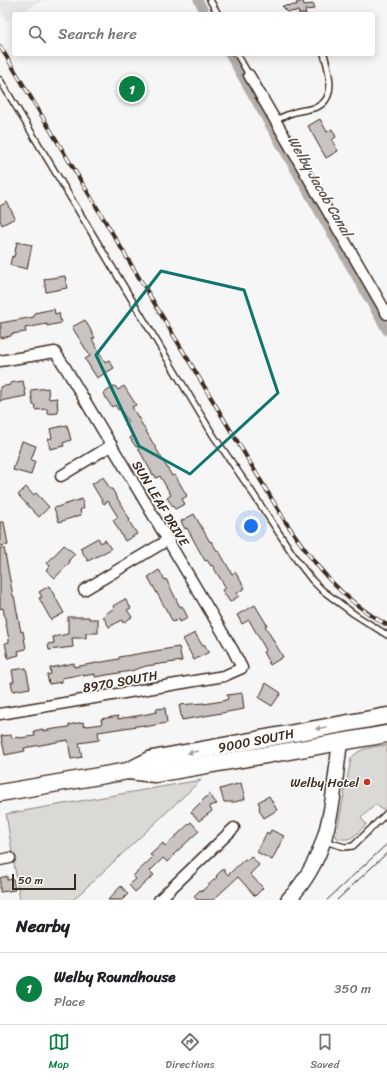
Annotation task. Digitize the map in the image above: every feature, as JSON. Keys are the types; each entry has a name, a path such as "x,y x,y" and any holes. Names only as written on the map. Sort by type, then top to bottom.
{"main road":[{"name":"9000 SOUTH","path":"128,771 152,759 387,716"},
{"path":"288,900 307,877 317,860 324,841 334,796 340,742 343,735 387,726"},
{"name":"9000 SOUTH","path":"0,793 128,771 155,774 387,734"}],"street":[{"path":"249,75 387,314"},
{"name":"SUN LEAF DRIVE","path":"0,361 54,352 65,367 112,445 233,650 242,668"},
{"path":"61,476 112,445"},
{"path":"84,590 168,540"},
{"name":"8970 SOUTH","path":"0,714 224,676 242,668"},
{"path":"159,900 234,828"}],"lane":[{"path":"210,0 217,12"},
{"path":"238,56 249,75"},
{"path":"275,120 293,112 316,107 325,102 329,95 330,89 324,56"},
{"path":"0,80 213,435 298,562 322,590 354,614 387,635"},
{"path":"324,841 345,847 353,846 387,814"}],"highlighted area":[{"path":"161,271 244,290 278,393 190,474 139,446 96,355"}],"shaded area":[{"path":"0,0 43,0 22,12 12,12 12,18 6,21 0,10"},
{"path":"387,745 387,806 382,810 376,804 361,818 366,824 353,837 346,839 337,838 336,836 351,759 362,750"},
{"path":"201,780 73,900 20,900 6,814"}],"building":[{"path":"303,1 304,5 314,4 314,9 305,10 306,12 288,12 282,6 297,5 296,3"},
{"path":"320,119 327,132 332,129 336,137 332,140 338,151 326,158 308,126"},
{"path":"7,202 15,218 2,225 0,220 0,206"},
{"path":"17,242 32,245 27,269 10,265 12,256 14,257"},
{"path":"65,276 67,288 46,292 44,279"},
{"path":"54,309 55,314 59,313 61,323 25,328 26,332 11,334 11,336 0,338 0,323 34,317 34,313"},
{"path":"85,320 95,338 92,339 105,362 109,360 114,368 97,378 85,359 90,356 72,327"},
{"path":"23,381 26,396 0,401 0,387 10,385 10,383"},
{"path":"115,386 118,390 124,386 136,405 132,407 172,476 175,475 187,496 182,499 185,504 175,509 167,498 171,495 160,476 156,478 154,474 153,475 137,446 136,447 130,438 133,436 125,424 128,422 120,409 118,410 115,405 112,407 106,398 104,393"},
{"path":"48,388 49,399 57,398 58,413 48,414 47,409 36,410 35,405 33,405 31,390"},
{"path":"67,425 71,440 63,443 64,446 50,449 48,439 52,438 50,429"},
{"path":"22,441 36,446 31,460 35,461 31,475 13,470"},
{"path":"103,477 110,489 112,489 137,534 125,541 113,520 118,517 108,501 104,504 92,484"},
{"path":"26,487 33,495 36,493 49,507 39,517 18,495"},
{"path":"82,499 84,508 80,510 81,515 59,522 54,508"},
{"path":"194,514 210,542 211,541 218,552 219,551 232,574 235,572 245,588 237,593 239,596 230,602 222,590 226,588 212,565 211,566 207,560 205,561 187,528 185,529 181,521"},
{"path":"0,522 4,522 8,545 0,546"},
{"path":"98,538 101,543 105,540 111,549 88,561 80,548"},
{"path":"64,545 75,554 69,560 70,562 55,578 46,570 50,566 47,563"},
{"path":"0,548 4,548 13,596 21,632 23,631 26,649 18,651 19,655 8,658 5,643 9,642 9,640 3,608 0,609"},
{"path":"159,570 165,580 166,579 180,607 182,606 188,618 180,622 179,619 173,622 148,577"},
{"path":"49,586 64,613 51,620 39,598 42,597 39,592"},
{"path":"125,599 131,608 127,610 132,617 123,623 122,620 109,627 103,616 114,608 113,606"},
{"path":"255,605 283,657 270,665 263,652 266,650 249,620 242,624 237,615"},
{"path":"68,617 89,617 89,619 98,619 98,633 86,633 86,638 72,638 73,647 49,650 48,644 54,643 53,637 68,634"},
{"path":"195,633 202,645 204,644 209,652 194,660 183,639"},
{"path":"179,647 182,661 146,666 131,671 95,677 95,674 83,676 83,674 62,678 62,682 49,684 47,675 51,674 50,668 74,663 74,667 119,659 119,657"},
{"path":"26,668 30,688 13,691 11,682 14,682 12,670"},
{"path":"266,683 281,693 272,706 259,698"},
{"path":"242,693 244,709 182,720 179,705 204,704 223,701 228,699 227,695"},
{"path":"165,708 167,723 98,732 99,740 79,743 82,757 71,759 68,740 24,748 25,751 5,755 1,736 11,735 12,738 19,738 35,736 34,731 43,729 43,731 69,727 69,725 83,722 84,726 102,724 101,719 118,716 118,719 142,715 157,712 156,709"},
{"path":"241,783 245,799 235,802 224,802 220,789"},
{"path":"209,794 217,804 209,806 212,811 199,821 191,812"},
{"path":"269,796 277,810 264,818 259,810 260,806 258,802"},
{"path":"191,822 199,831 167,862 163,858 150,871 154,875 135,892 129,885 136,879 133,876 153,857 150,855 163,843 165,846"},
{"path":"271,830 284,836 272,860 257,852 267,832 269,834"},
{"path":"251,856 259,865 250,874 263,888 255,896 238,877 213,900 197,900 194,896 200,890 202,891 223,869 228,875 245,859 247,860"},
{"path":"7,876 7,880 13,879 15,890 0,892 0,878"},
{"path":"121,886 128,894 122,900 108,900"}],"waterway":[{"name":"Welby Jacob Canal","path":"198,0 205,12"},
{"name":"Welby Jacob Canal","path":"230,56 387,331"}],"tram line":[{"path":"327,900 387,844"},
{"path":"337,900 387,853"}],"railway":[{"path":"0,46 285,521 307,552 329,579 355,604 387,625"}],"place":[{"name":"Welby Roundhouse","path":"132,89"},
{"name":"Welby Hotel","path":"367,782"}]}
